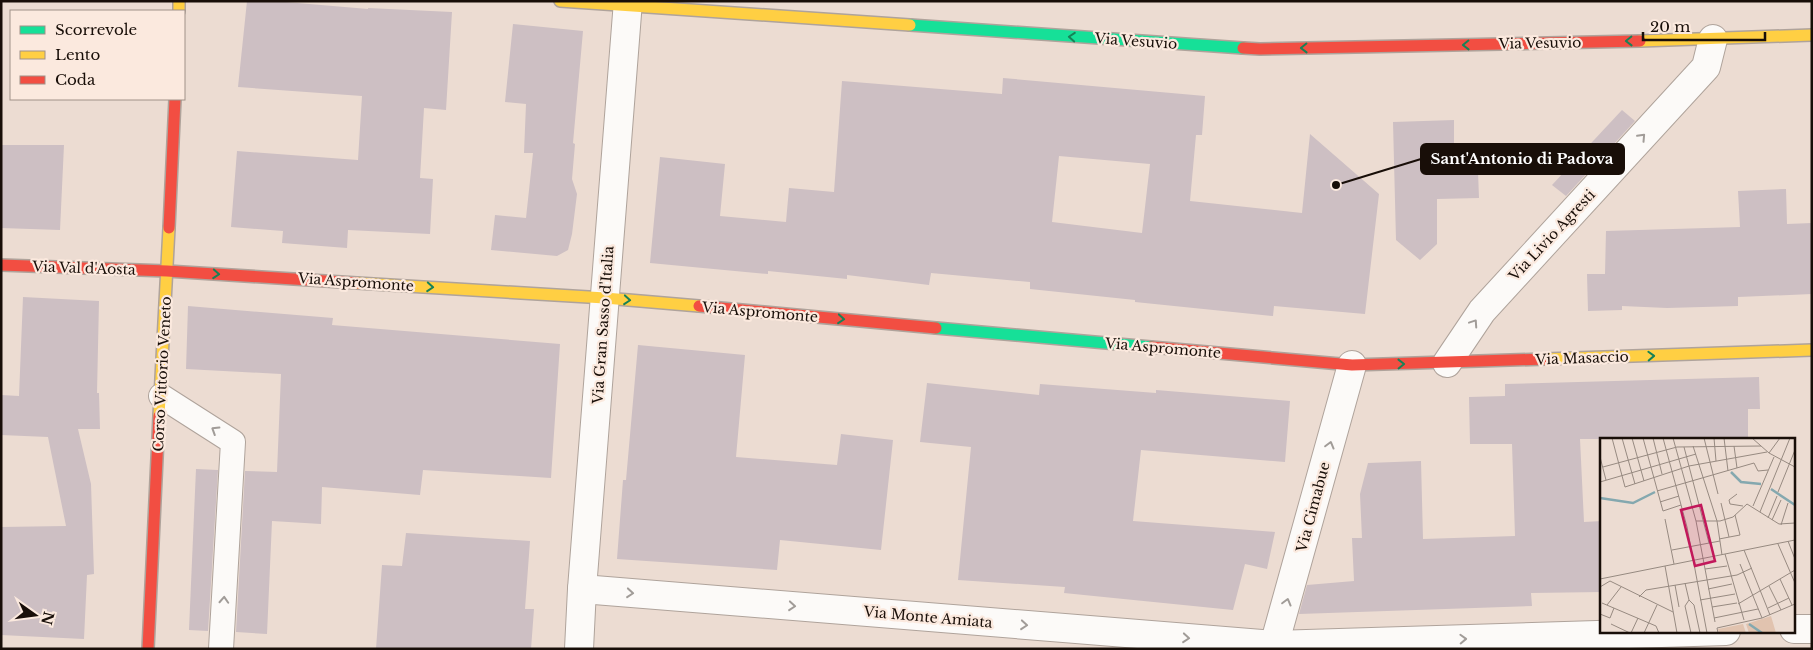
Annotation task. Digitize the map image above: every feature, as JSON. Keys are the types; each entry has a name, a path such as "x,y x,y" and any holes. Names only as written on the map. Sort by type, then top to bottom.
{"street":[{"name":"Via Vesuvio","path":"560,1 628,3 1260,49 1812,35"},
{"name":"Via Gran Sasso d'Italia","path":"579,649 582,589 628,3"},
{"name":"Via Livio Agresti","path":"1447,363 1482,311 1706,67 1713,39"},
{"name":"Corso Vittorio Veneto","path":"148,649 175,100"},
{"name":"Via Val d'Aosta","path":"1,265 167,271"},
{"name":"Via Aspromonte","path":"167,271 605,298 1352,365"},
{"name":"Via Masaccio","path":"1352,365 1812,350"},
{"name":"Via Cimabue","path":"1274,647 1352,365"},
{"name":"Via Monte Amiata","path":"582,589 1274,647 1698,632"},
{"path":"1796,629 1812,629"}],"lane":[{"path":"161,396 233,442 222,649"}],"building":[{"path":"247,1 274,1 368,9 452,12 446,110 424,108 420,178 433,179 430,234 348,230 347,248 282,243 283,231 231,227 237,151 358,160 362,96 238,87"},
{"path":"513,24 583,31 573,143 575,144 572,179 577,194 568,250 557,256 491,250 495,215 526,218 533,153 524,153 526,104 505,102"},
{"path":"1003,78 1205,96 1202,135 1196,135 1190,201 1302,213 1310,134 1379,194 1365,314 1274,306 1273,316 1030,289 1030,282 931,273 929,285 847,275 847,279 768,271 768,274 650,263 660,157 725,164 720,216 786,222 789,188 834,192 842,81 1002,94","holes":["1059,156 1150,164 1142,233 1052,222"]},
{"path":"1622,110 1635,121 1566,196 1552,185"},
{"path":"1454,120 1454,146 1477,145 1479,198 1437,199 1437,244 1420,260 1396,240 1393,122"},
{"path":"1,145 64,145 60,230 1,228"},
{"path":"1786,189 1787,224 1812,223 1812,294 1738,297 1738,306 1667,308 1622,306 1622,310 1588,311 1587,274 1605,274 1606,231 1740,227 1738,191"},
{"path":"23,297 99,301 97,393 99,393 100,429 78,429 91,484 94,574 87,575 84,639 1,635 1,527 66,526 48,437 1,435 1,395 19,396"},
{"path":"188,306 333,318 332,325 560,344 551,478 423,470 420,495 322,487 321,524 272,521 267,634 236,632 245,471 277,472 281,374 186,369"},
{"path":"638,345 745,355 736,457 837,465 841,434 893,440 881,550 780,540 777,570 617,559 623,480 626,480"},
{"path":"1759,377 1760,409 1748,409 1748,438 1580,439 1584,522 1600,521 1600,592 1531,593 1532,606 1299,614 1307,585 1354,581 1352,538 1362,538 1360,494 1368,463 1421,461 1423,539 1515,536 1512,444 1470,444 1469,397 1505,396 1505,384"},
{"path":"927,383 1039,395 1040,384 1156,393 1156,390 1290,401 1285,462 1141,450 1133,521 1275,532 1267,569 1245,564 1233,610 1064,593 1065,587 958,580 971,447 920,442"},
{"path":"196,469 218,470 208,631 189,630"},
{"path":"406,533 530,541 525,609 534,609 531,649 376,649 382,565 402,566"}],"traffic: fast":[{"path":"910,25 1243,48"},
{"path":"936,328 1151,347"}],"traffic: slow":[{"path":"179,1 179,10"},
{"path":"560,1 910,25"},
{"path":"1640,41 1812,35"},
{"path":"159,416 169,228"},
{"path":"357,283 605,298 699,306"},
{"path":"1545,359 1812,350"}],"traffic: jam":[{"path":"1243,48 1640,41"},
{"path":"169,228 175,100"},
{"path":"1,265 167,271 357,283"},
{"path":"699,306 936,328"},
{"path":"1151,347 1352,365 1545,359"},
{"path":"148,649 159,416"}],"place":[{"name":"Sant'Antonio di Padova","path":"1336,185"}]}
